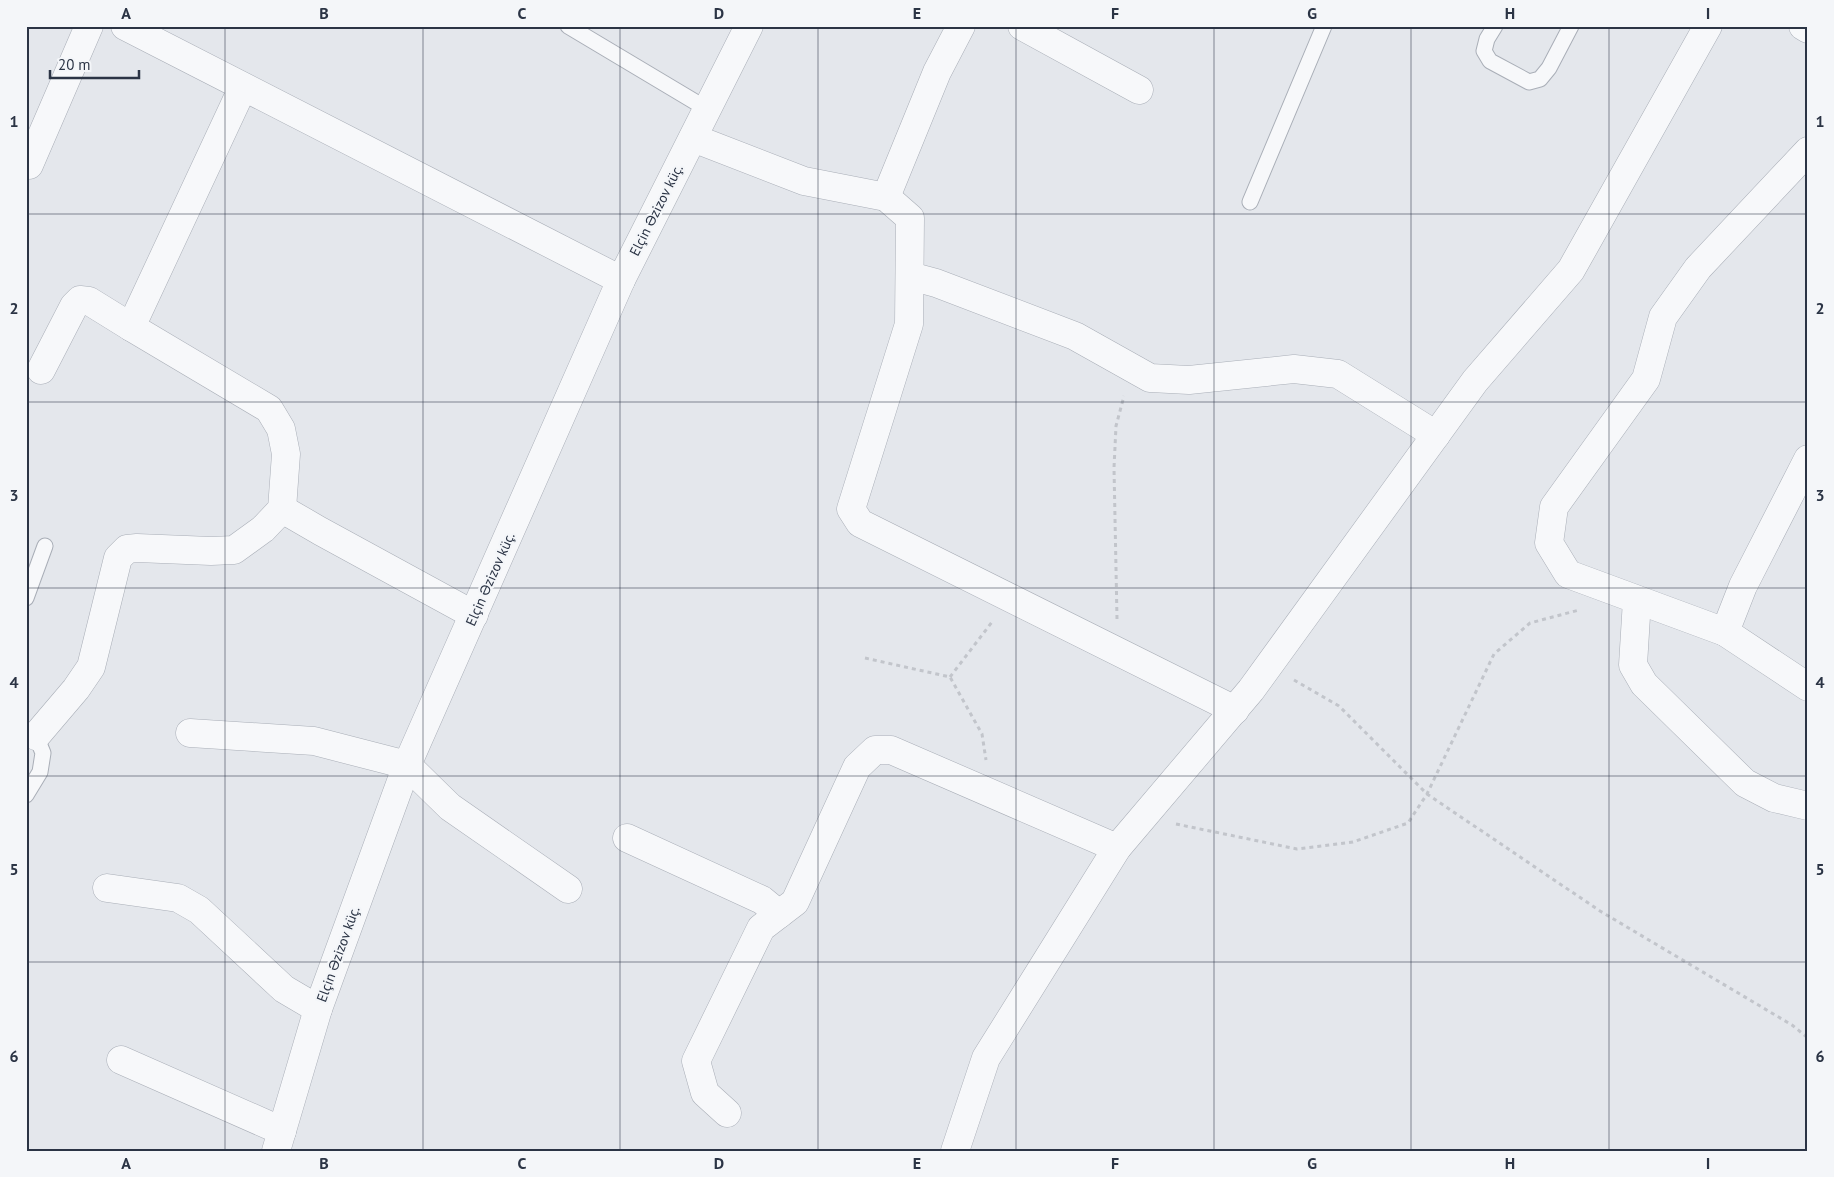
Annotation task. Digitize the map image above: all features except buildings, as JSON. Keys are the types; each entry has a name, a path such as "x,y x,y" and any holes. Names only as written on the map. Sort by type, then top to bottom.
{"street":[{"path":"29,165 89,26"},
{"path":"125,26 621,280"},
{"name":"Elçin Əzizov küç.","path":"279,1141 318,1009 407,765 621,280 749,26"},
{"path":"886,197 937,72 961,26"},
{"path":"1022,26 1139,90"},
{"path":"955,1151 986,1058 1117,848 1235,710 1475,381 1571,270 1708,26"},
{"path":"1803,26 1808,28"},
{"path":"131,327 243,87"},
{"path":"693,138 804,181 886,197 910,218 909,324 851,510 860,523 1235,710"},
{"path":"1808,151 1698,268 1663,317 1646,379 1554,506 1549,543 1568,574 1725,632 1808,687"},
{"path":"910,276 936,283 1076,336 1150,378 1189,380 1294,369 1338,374 1436,435"},
{"path":"31,734 76,689 91,666 118,558 126,549 234,550 263,529 282,509 286,454 282,430 269,409 90,301 80,300 74,306 42,370"},
{"path":"1725,632 1743,586 1808,459"},
{"path":"282,509 474,615"},
{"path":"1637,600 1632,664 1644,684 1745,783 1774,798 1808,806"},
{"path":"190,733 314,741 407,765 450,807 568,889"},
{"path":"727,1114 706,1093 696,1061 761,928 796,902 857,767 875,750 891,750 1117,848"},
{"path":"626,838 762,900 779,914"},
{"path":"107,888 178,898 199,910 284,989 318,1009"},
{"path":"121,1060 279,1141"}],"lane":[{"path":"568,26 707,110"},
{"path":"1250,202 1324,26"},
{"path":"1495,26 1487,39 1484,51 1490,61 1529,82 1540,79 1549,68 1571,26"},
{"path":"26,598 45,546"},
{"path":"26,794 40,772 43,753 31,734"}],"path":[{"path":"1118,652 1114,468 1116,426 1131,367"},
{"path":"950,677 1010,598"},
{"path":"1144,817 1297,849 1353,842 1408,823 1427,794 1494,654 1530,623 1584,610"},
{"path":"865,658 950,677 982,734 992,794"},
{"path":"1269,665 1339,706 1427,794 1600,912 1792,1025 1808,1038"}]}
